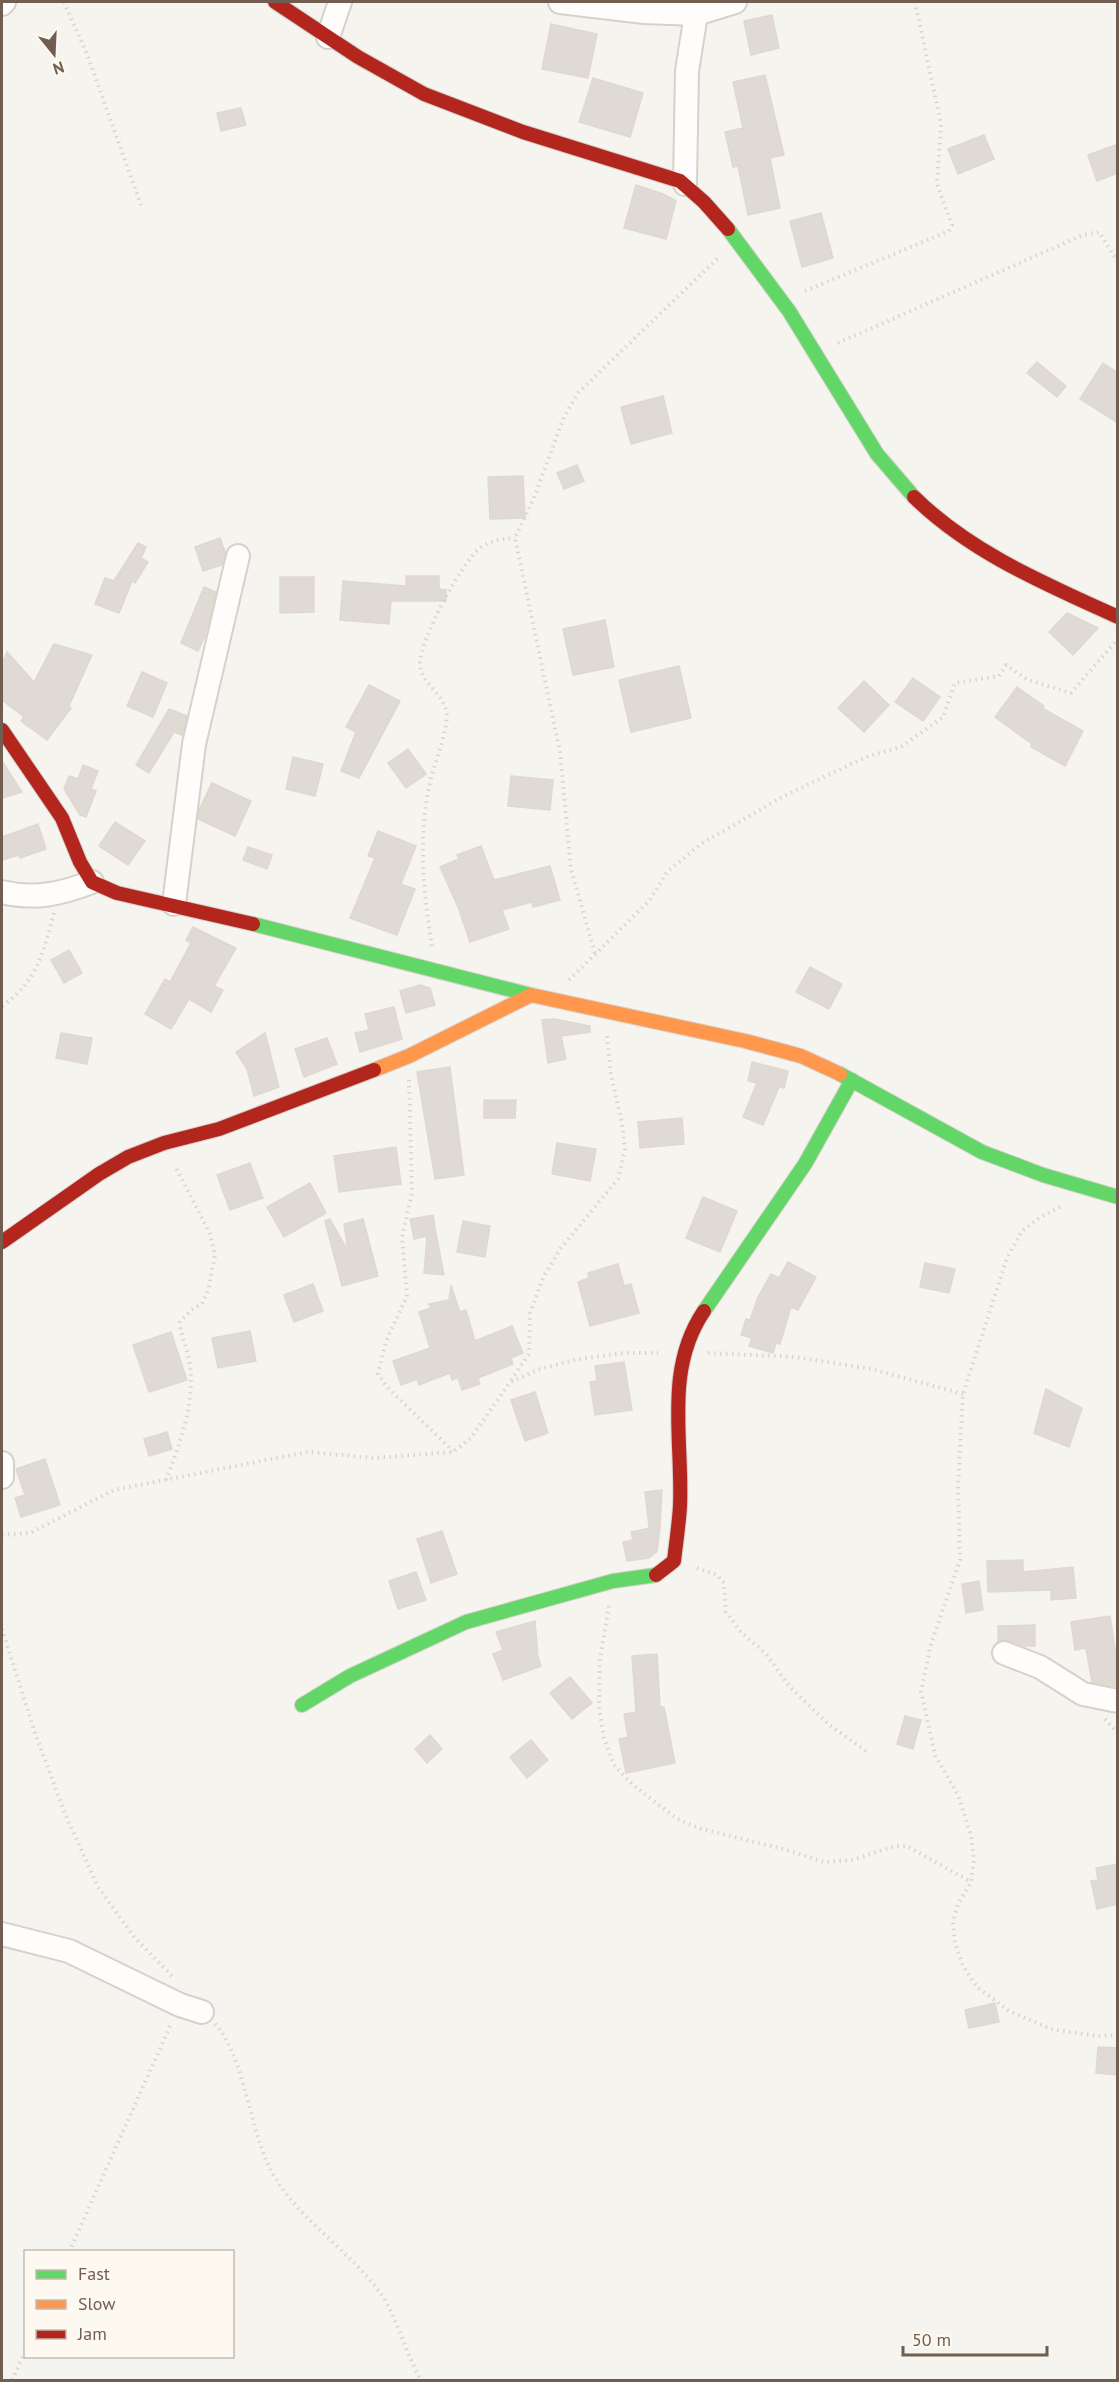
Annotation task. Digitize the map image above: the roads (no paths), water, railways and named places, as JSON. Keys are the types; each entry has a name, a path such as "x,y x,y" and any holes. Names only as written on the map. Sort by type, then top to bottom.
{"street":[{"path":"274,2 382,72 443,103 519,131 685,184 736,241 782,301 815,352 860,430 902,485 949,529 1007,565 1118,617"},
{"path":"560,2 644,12 735,2"},
{"path":"328,37 338,4"},
{"path":"685,184 687,72 694,8"},
{"path":"174,904 194,744 238,556"},
{"path":"2,730 62,818 80,862 92,882 117,893 174,904 359,950 437,973 801,1056 852,1080 982,1152 1118,1197"},
{"path":"2,892 20,897 58,895 92,882"},
{"path":"2,1242 99,1174 128,1157 164,1143 219,1129 409,1056 531,995"},
{"path":"302,1705 350,1676 466,1623 613,1581 656,1575 674,1561 680,1506 678,1381 683,1352 694,1326 805,1164 852,1080"},
{"path":"2,1463 2,1478"},
{"path":"1004,1653 1040,1667 1083,1694 1118,1701"},
{"path":"2,1934 69,1951 180,2005 202,2012"}]}
